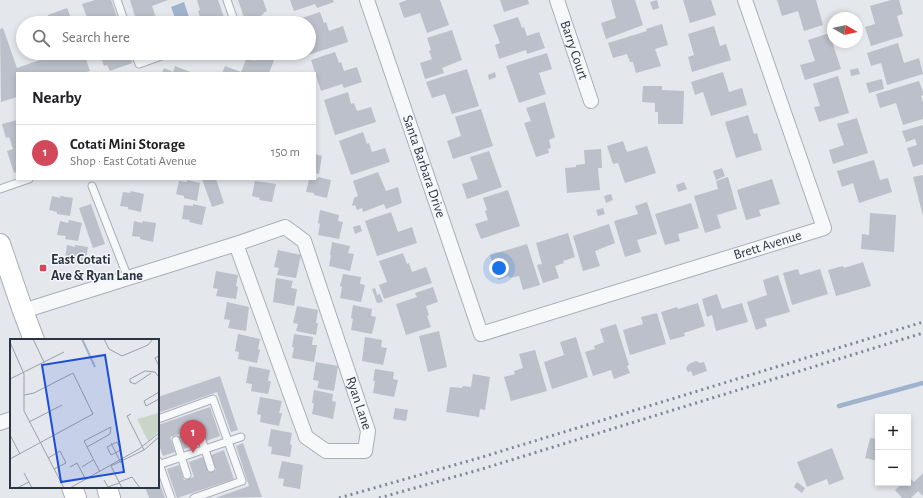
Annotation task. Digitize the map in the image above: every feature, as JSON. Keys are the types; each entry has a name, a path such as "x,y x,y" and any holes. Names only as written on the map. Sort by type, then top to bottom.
{"main road":[{"path":"0,244 22,311 34,339"},
{"path":"107,488 110,498"}],"street":[{"name":"Santa Barbara Drive","path":"367,0 481,334"},
{"name":"Barry Court","path":"557,0 591,101"},
{"name":"Brett Avenue","path":"481,334 824,228 745,0"},
{"name":"Ryan Lane","path":"22,311 236,244 285,227 304,241 368,430 365,451 326,451 306,437 236,244"},
{"path":"0,423 10,419"}],"lane":[{"path":"117,0 123,16"},
{"path":"227,0 233,16"},
{"path":"138,60 139,64 150,60"},
{"path":"0,189 26,180"},
{"path":"92,186 128,278"},
{"path":"159,419 213,399 242,481 194,498"},
{"path":"199,431 211,468"},
{"path":"159,463 182,457 241,437"},
{"path":"176,440 187,475"},
{"path":"159,466 171,498"}],"water":[{"path":"184,2 189,16 174,16 171,7"}],"building":[{"path":"95,0 111,0 117,16 86,16 82,4"},
{"path":"130,0 168,0 152,6 156,16 135,16"},
{"path":"197,0 218,0 224,16 200,16 198,11 200,10"},
{"path":"238,0 263,0 267,11 263,13 264,14 261,16 244,16"},
{"path":"290,0 333,0 334,2 317,8 315,4 294,11"},
{"path":"407,0 440,0 449,25 427,33 420,13 404,18 399,3"},
{"path":"500,0 528,0 529,4 504,12"},
{"path":"611,0 635,0 643,25 606,39 601,23 616,18"},
{"path":"657,0 659,8 653,10 650,2"},
{"path":"683,0 711,0 716,15 690,23"},
{"path":"777,0 816,0 823,25 804,31 798,11 782,16"},
{"path":"891,0 899,0 903,14 897,16 903,36 871,46 865,27 875,24 870,6"},
{"path":"67,8 70,16 48,16"},
{"path":"320,12 329,31 343,26 348,42 316,52 316,16 308,16"},
{"path":"518,17 527,36 539,32 545,48 527,54 526,50 499,59 495,45 500,43 493,25"},
{"path":"662,24 668,45 655,49 661,66 636,73 633,62 630,62 627,54 613,58 608,43 647,31 646,29"},
{"path":"714,26 720,46 726,44 731,60 692,72 688,57 694,55 688,34"},
{"path":"3,28 17,68 40,60 86,60 90,71 16,72 16,97 1,102 0,29"},
{"path":"452,30 462,60 442,68 444,73 425,79 420,63 432,59 427,38"},
{"path":"827,34 827,48 834,48 841,69 805,80 800,65 815,61 808,40"},
{"path":"898,43 904,63 919,58 923,74 887,85 881,63 871,66 867,53"},
{"path":"335,52 344,71 357,67 362,82 344,88 342,84 321,91 311,60 316,60 316,58"},
{"path":"547,53 552,69 539,73 546,94 519,103 506,66"},
{"path":"102,60 131,60 132,63 110,71 107,65 104,66"},
{"path":"246,60 274,60 269,72 241,72"},
{"path":"175,66 190,72 173,72"},
{"path":"225,66 241,72 222,72"},
{"path":"164,68 173,72 162,72"},
{"path":"858,68 860,74 851,76 850,70"},
{"path":"467,69 479,106 452,114 445,94 432,98 426,82"},
{"path":"495,72 496,77 489,80 488,75"},
{"path":"723,72 729,92 742,88 747,105 711,116 703,92 695,95 691,82"},
{"path":"838,76 849,113 819,122 814,107 820,106 813,84"},
{"path":"882,79 884,89 869,93 866,83"},
{"path":"919,81 923,92 923,95 921,96 923,102 923,119 903,125 896,103 880,108 876,94"},
{"path":"643,86 662,86 662,90 684,91 683,124 658,124 658,112 655,112 655,103 642,102"},
{"path":"348,92 351,104 354,103 357,111 371,107 376,122 335,135 324,100"},
{"path":"545,102 555,137 549,140 551,148 548,149 549,153 536,157 524,123 531,121 526,108"},
{"path":"481,109 493,146 453,159 447,141 461,136 455,117"},
{"path":"748,115 754,134 757,133 762,150 736,158 725,122"},
{"path":"857,118 868,153 833,164 829,150 844,145 837,124"},
{"path":"16,120 16,172 14,173 7,151 13,149 9,137 6,138 2,124"},
{"path":"923,125 923,164 913,167 907,148 917,145 915,139 906,142 902,131"},
{"path":"363,132 367,144 369,143 372,152 385,148 390,162 351,175 339,141"},
{"path":"623,141 627,152 647,146 656,173 625,183 618,163 613,164 607,146"},
{"path":"601,149 602,168 598,168 600,190 567,193 565,168 585,164 584,150"},
{"path":"489,151 502,187 467,199 462,184 478,179 470,157"},
{"path":"316,154 322,156 319,174 316,173"},
{"path":"874,160 880,180 888,178 892,192 859,203 853,183 842,187 837,171"},
{"path":"722,168 725,176 716,180 713,171"},
{"path":"378,172 386,191 398,187 402,203 386,209 384,204 363,212 362,208 357,210 355,205 352,206 354,198 358,196 353,181"},
{"path":"923,175 923,216 913,177"},
{"path":"318,177 331,180 327,198 314,195 314,193 306,192 309,180 317,179"},
{"path":"728,177 737,209 717,215 721,228 705,233 694,196 718,189 716,181"},
{"path":"772,179 780,204 759,210 761,216 746,220 737,190"},
{"path":"187,180 200,183 197,201 184,198 184,196 176,194 179,181 187,182"},
{"path":"202,180 216,180 224,203 212,207"},
{"path":"255,181 276,184 272,202 259,200 260,198 252,196"},
{"path":"684,182 687,189 678,192 676,185"},
{"path":"508,190 520,226 481,239 475,224 488,220 485,211 487,210 483,198"},
{"path":"131,191 144,194 141,212 128,209 128,207 120,206 123,192 130,193"},
{"path":"611,194 613,200 606,203 604,196"},
{"path":"52,196 60,198 60,196 73,198 70,216 57,214 57,212 49,210"},
{"path":"647,202 657,234 637,240 641,252 625,257 614,221 638,214 635,206"},
{"path":"691,203 699,228 678,234 680,241 665,245 655,214"},
{"path":"91,204 105,244 93,248 79,208"},
{"path":"193,204 206,207 202,225 189,222 190,220 182,219 184,205 193,206"},
{"path":"603,208 605,214 598,216 596,210"},
{"path":"320,210 339,215 338,221 343,222 339,239 318,235"},
{"path":"391,212 398,232 412,227 417,243 377,256 365,221"},
{"path":"870,213 896,215 894,252 861,249 862,234 869,235"},
{"path":"69,220 82,223 78,241 65,239 66,236 57,235 60,221 68,223"},
{"path":"134,221 142,223 143,221 156,223 153,242 140,239 140,237 132,236"},
{"path":"609,224 615,243 595,251 600,266 583,271 573,236"},
{"path":"360,225 362,231 355,234 353,227"},
{"path":"568,233 575,257 563,261 564,263 555,266 559,278 543,283 537,265 542,264 536,243"},
{"path":"332,242 350,246 348,253 354,254 350,271 329,266"},
{"path":"527,244 540,285 523,290 519,276 510,278 509,276 498,280 490,255"},
{"path":"67,245 75,247 75,245 88,247 85,265 72,263 72,261 65,259"},
{"path":"278,250 301,255 296,278 277,275 279,268 274,267"},
{"path":"403,253 412,272 426,267 432,283 384,299 379,285 387,282 379,261"},
{"path":"863,262 871,286 836,296 828,270 843,266 844,268"},
{"path":"798,269 800,275 820,269 828,294 792,305 783,273"},
{"path":"216,271 238,275 236,299 216,296 218,289 213,288"},
{"path":"343,274 361,277 360,284 365,285 361,302 340,298 342,287 340,286"},
{"path":"778,275 790,312 765,319 767,326 756,330 747,302 767,295 763,280"},
{"path":"276,278 293,281 291,288 297,289 294,306 273,302"},
{"path":"433,287 438,302 426,306 429,315 427,316 431,327 406,335 396,304 417,297 415,293"},
{"path":"375,288 377,295 380,294 383,302 377,303 372,289"},
{"path":"717,294 722,309 742,303 748,322 716,331 712,315 707,317 702,299"},
{"path":"227,302 249,307 246,331 228,328 230,320 224,319"},
{"path":"698,303 705,326 684,333 685,336 670,340 661,312"},
{"path":"353,305 372,309 371,316 376,317 372,334 351,330"},
{"path":"297,306 318,310 316,335 296,331 298,324 293,323"},
{"path":"657,313 666,344 630,355 623,330 643,324 641,317"},
{"path":"616,324 629,365 627,366 630,373 614,379 611,370 593,376 585,352 595,349 594,346 604,342 600,329"},
{"path":"439,331 447,367 428,372 419,336"},
{"path":"238,334 260,339 258,349 260,350 257,363 238,359 239,352 235,351"},
{"path":"294,334 313,337 312,345 317,345 314,362 292,358"},
{"path":"365,337 382,340 381,347 387,348 383,365 362,361"},
{"path":"576,337 588,377 552,389 544,362 564,355 560,342"},
{"path":"535,350 547,391 511,401 504,377 515,374 514,371 523,368 519,354"},
{"path":"696,361 700,363 704,362 707,371 693,376 691,371 688,372 686,368 689,364"},
{"path":"316,362 338,366 334,391 317,388 319,381 313,380"},
{"path":"249,366 270,370 268,381 271,381 268,394 251,391 252,384 246,383"},
{"path":"375,369 394,372 393,379 398,380 394,397 373,393"},
{"path":"473,374 490,377 485,410 480,409 479,417 446,412 450,387 471,387"},
{"path":"220,376 238,430 231,432 217,392 159,413 159,397"},
{"path":"314,390 333,394 332,401 336,402 333,419 312,414"},
{"path":"260,397 282,401 279,413 282,413 279,426 260,422 261,415 257,414"},
{"path":"210,407 220,436 206,441 201,426 193,429 198,444 184,449 179,434 170,437 175,452 163,456 159,445 159,425"},
{"path":"395,408 408,410 406,421 393,419"},
{"path":"271,429 292,433 290,457 271,454 272,447 268,446"},
{"path":"870,438 875,439 875,460 865,458"},
{"path":"243,443 262,497 215,498 249,486 236,446"},
{"path":"832,448 844,479 829,485 827,479 807,487 797,462"},
{"path":"224,450 234,479 177,498 167,469 179,465 184,480 194,477 189,462 203,457 208,472 216,470 211,455"},
{"path":"282,461 303,465 300,489 283,486 284,479 278,478"},
{"path":"923,473 923,496 918,491 911,498 902,498 895,490 900,486 911,486 911,479 914,482"},
{"path":"159,481 165,498 149,498 145,488 159,488"},
{"path":"797,482 805,488 802,493 794,487"}],"waterway":[{"path":"839,406 923,383"}],"railway":[{"path":"339,498 479,458 923,322"},
{"path":"379,498 482,469 923,333"}],"place":[{"name":"East Cotati Ave & Ryan Lane","path":"43,268"},
{"name":"Cotati Mini Storage","path":"193,453"}]}
